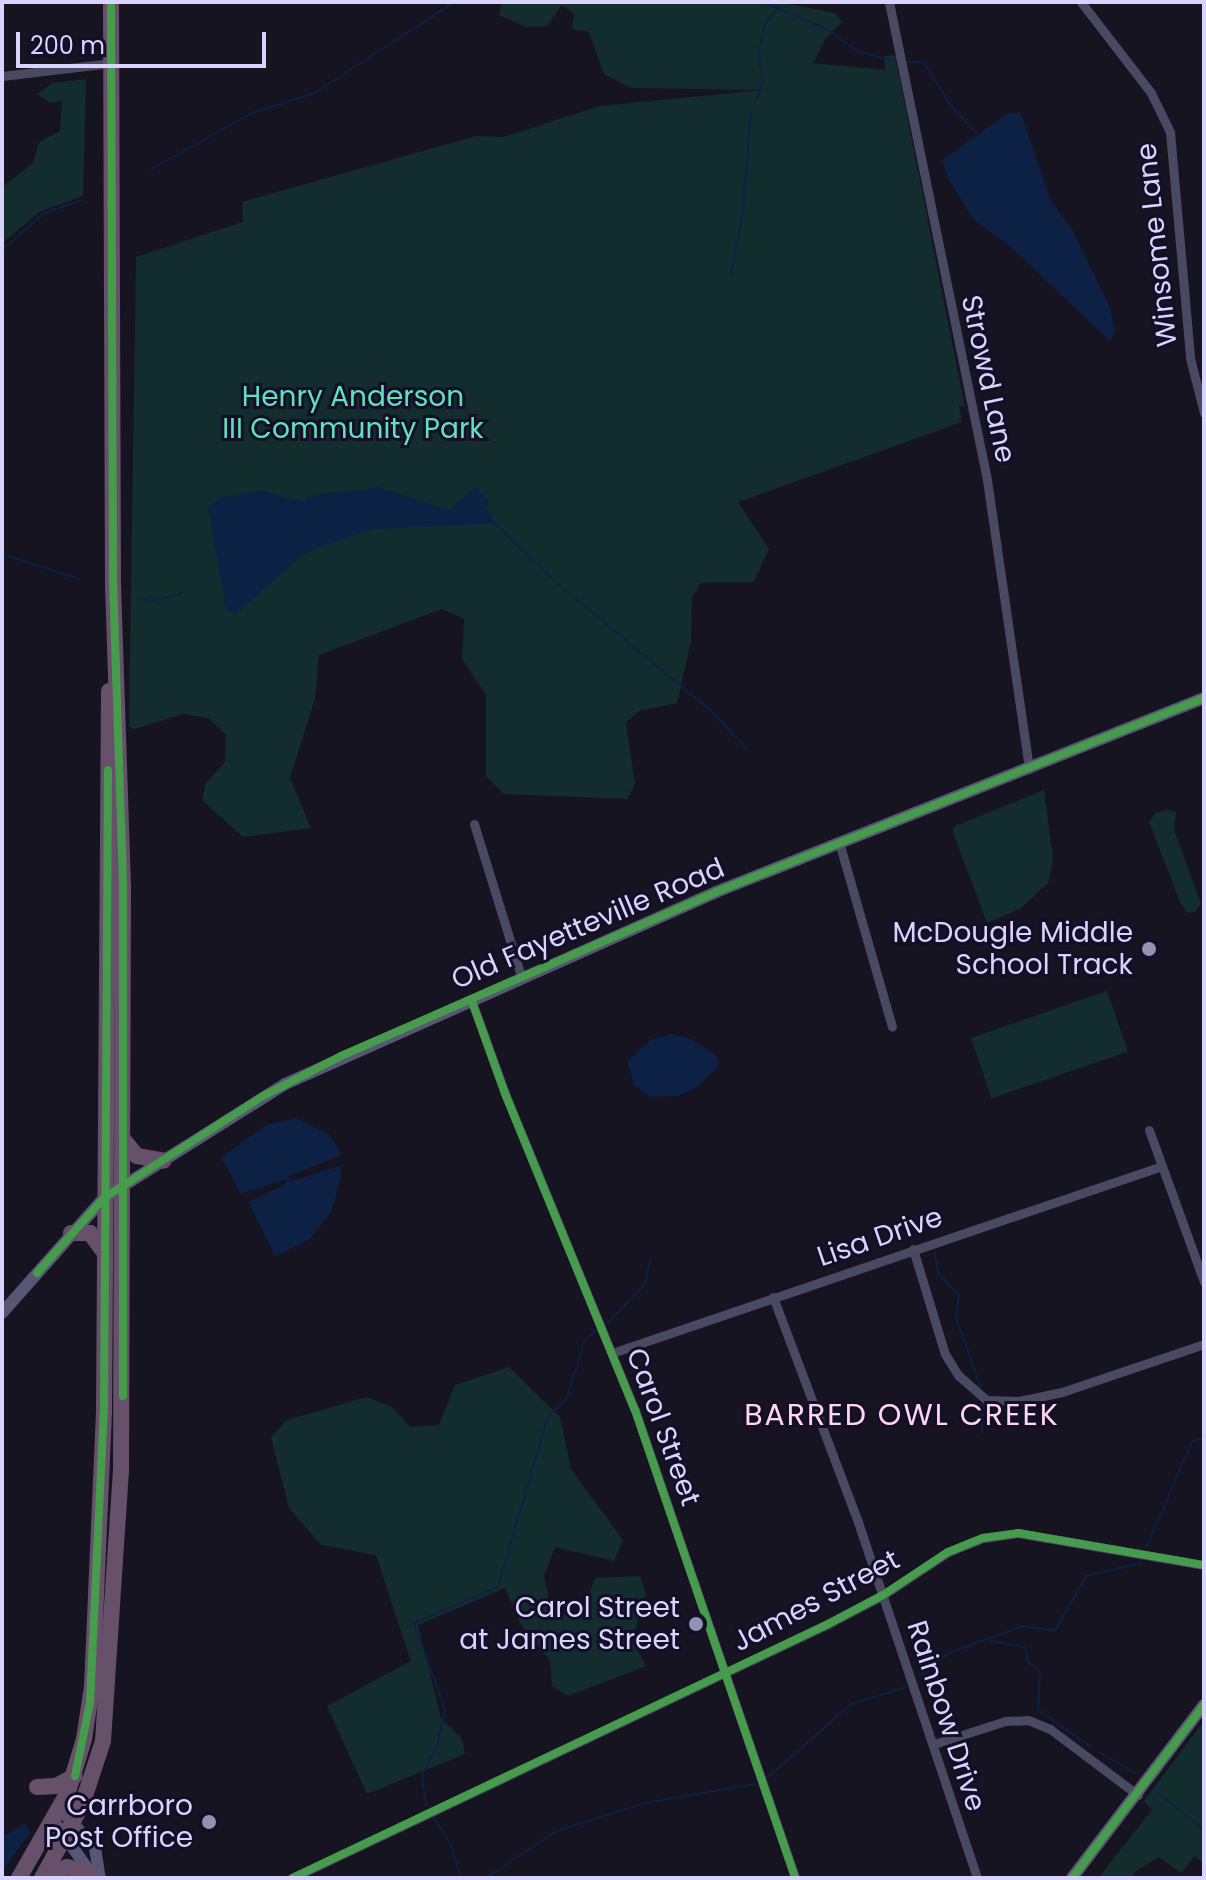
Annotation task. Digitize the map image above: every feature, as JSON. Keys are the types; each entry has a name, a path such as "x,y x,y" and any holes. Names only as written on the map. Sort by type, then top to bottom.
{"highway":[{"path":"19,1878 58,1816 75,1776 89,1717 94,1656 105,1253 113,581 111,2"},
{"path":"42,1878 71,1829 103,1741 113,1642 123,1396 123,878 113,581"},
{"path":"122,1138 137,1156 164,1161"},
{"path":"71,1233 90,1233 105,1253"},
{"path":"37,1787 56,1786 75,1776"},
{"path":"42,1878 67,1867 95,1876"}],"street":[{"name":"Strowd Lane","path":"889,2 987,480 1029,769"},
{"name":"Winsome Lane","path":"1081,2 1151,93 1170,132 1190,358 1204,413"},
{"path":"2,76 111,63"},
{"name":"Old Fayetteville Road","path":"2,1313 104,1198 285,1084 521,976 839,842 1204,698"},
{"path":"474,824 521,976"},
{"path":"839,842 892,1027"},
{"name":"Carol Street","path":"471,999 506,1096 612,1353 727,1673 795,1878"},
{"path":"1149,1130 1204,1282"},
{"name":"Lisa Drive","path":"612,1353 1162,1166"},
{"path":"913,1249 945,1354 959,1376 987,1400 1019,1401 1062,1392 1204,1344"},
{"name":"Rainbow Drive","path":"773,1297 883,1595 977,1878"},
{"name":"James Street","path":"292,1878 727,1673 883,1595 948,1552 1005,1533 1204,1565"},
{"path":"1072,1878 1204,1705"},
{"path":"934,1744 1005,1721 1028,1720 1050,1729 1138,1795"},
{"path":"58,1816 71,1829 95,1876"}],"green space":[{"name":"Henry Anderson III Community Park","path":"502,2 777,2 836,13 842,22 826,38 813,63 885,70 884,56 895,55 965,407 959,406 962,422 738,502 769,549 754,582 701,583 692,597 691,641 677,703 639,711 626,723 635,784 627,799 504,794 486,776 486,695 462,659 464,619 442,609 319,655 315,699 290,778 311,828 243,837 202,800 206,783 225,762 226,735 208,718 183,714 134,729 129,726 136,257 243,222 242,202 476,136 503,137 600,106 763,90 631,88 604,74 589,32 572,29 574,14 562,5 547,26 526,27 499,15"},
{"path":"86,79 83,196 39,212 2,244 2,187 33,163 39,142 60,131 62,100 51,103 37,94 52,83"},
{"path":"1044,790 1053,858 1049,882 1020,909 987,923 953,832 955,826"},
{"path":"1176,812 1174,830 1201,904 1195,912 1188,913 1181,904 1149,822 1155,813"},
{"path":"1107,991 1128,1052 992,1098 971,1038"},
{"path":"509,1367 560,1417 571,1469 623,1540 614,1561 555,1547 544,1576 551,1613 559,1616 583,1610 595,1578 640,1576 646,1594 632,1640 646,1666 568,1696 552,1686 550,1660 520,1623 505,1588 418,1625 441,1718 462,1739 465,1754 367,1794 327,1706 411,1661 376,1555 321,1545 289,1508 271,1437 287,1420 367,1397 392,1407 410,1427 439,1425 455,1385"},
{"path":"1204,1721 1204,1864 1195,1856 1181,1873 1159,1857 1133,1873 1134,1878 1098,1878 1152,1810 1144,1801"}],"water":[{"path":"1008,113 1021,113 1051,201 1072,229 1110,307 1115,331 1111,342 1012,248 973,219 948,178 942,160"},
{"path":"378,487 449,510 475,487 489,501 486,508 496,524 372,529 305,553 236,614 226,610 208,507 220,498 261,490 304,502 308,496"},
{"path":"672,1034 691,1039 716,1055 719,1065 697,1087 678,1096 650,1097 634,1085 627,1061 652,1039"},
{"path":"296,1118 330,1135 342,1155 289,1176 290,1182 342,1165 340,1181 331,1212 309,1240 275,1256 248,1202 286,1184 286,1179 241,1194 221,1158 266,1125"},
{"path":"25,1823 30,1833 2,1871 2,1837"}],"waterway":[{"path":"148,171 252,113 315,93 454,2"},
{"path":"763,2 827,29 857,51 898,62"},
{"path":"757,98 763,81 758,53 765,25 777,9"},
{"path":"905,62 924,62 951,106 977,134"},
{"path":"731,274 742,218 751,113"},
{"path":"2,250 44,213 83,200"},
{"path":"495,523 557,583 710,710 747,749"},
{"path":"2,554 79,579"},
{"path":"141,598 151,601 182,593"},
{"path":"935,1253 938,1273 959,1295 956,1318 981,1388"},
{"path":"608,1323 645,1284 651,1258"},
{"path":"426,1805 422,1775 438,1742 445,1709 414,1623 498,1587 548,1416 567,1398 585,1340 596,1330"},
{"path":"982,1404 982,1433"},
{"path":"1147,1546 1192,1441 1204,1438"},
{"path":"921,1674 949,1653 1023,1626 1055,1631 1086,1576 1142,1563"},
{"path":"990,1641 1025,1647 1028,1661 1040,1672 1038,1710 1091,1747"},
{"path":"768,1777 851,1704 906,1687"},
{"path":"1099,1752 1135,1773"},
{"path":"486,1878 557,1831 645,1803 754,1784"},
{"path":"1157,1792 1204,1830"},
{"path":"434,1818 452,1847 461,1878"}],"cycle path":[{"path":"111,2 113,581 123,886 123,1396"},
{"path":"37,1273 104,1198 263,1096 341,1056 716,892 1204,698"},
{"path":"75,1776 90,1703 104,1411 108,770"},
{"path":"471,999 506,1096 635,1410 795,1878"},
{"path":"292,1878 826,1625 883,1595 948,1552 983,1538 1018,1533 1204,1565"},
{"path":"1072,1878 1204,1705"}],"place":[{"name":"McDougle Middle School Track","path":"1149,949"},
{"name":"Carol Street at James Street","path":"696,1624"},
{"name":"Carrboro Post Office","path":"209,1822"}],"district":[{"name":"BARRED OWL CREEK","path":"902,1415"}]}
